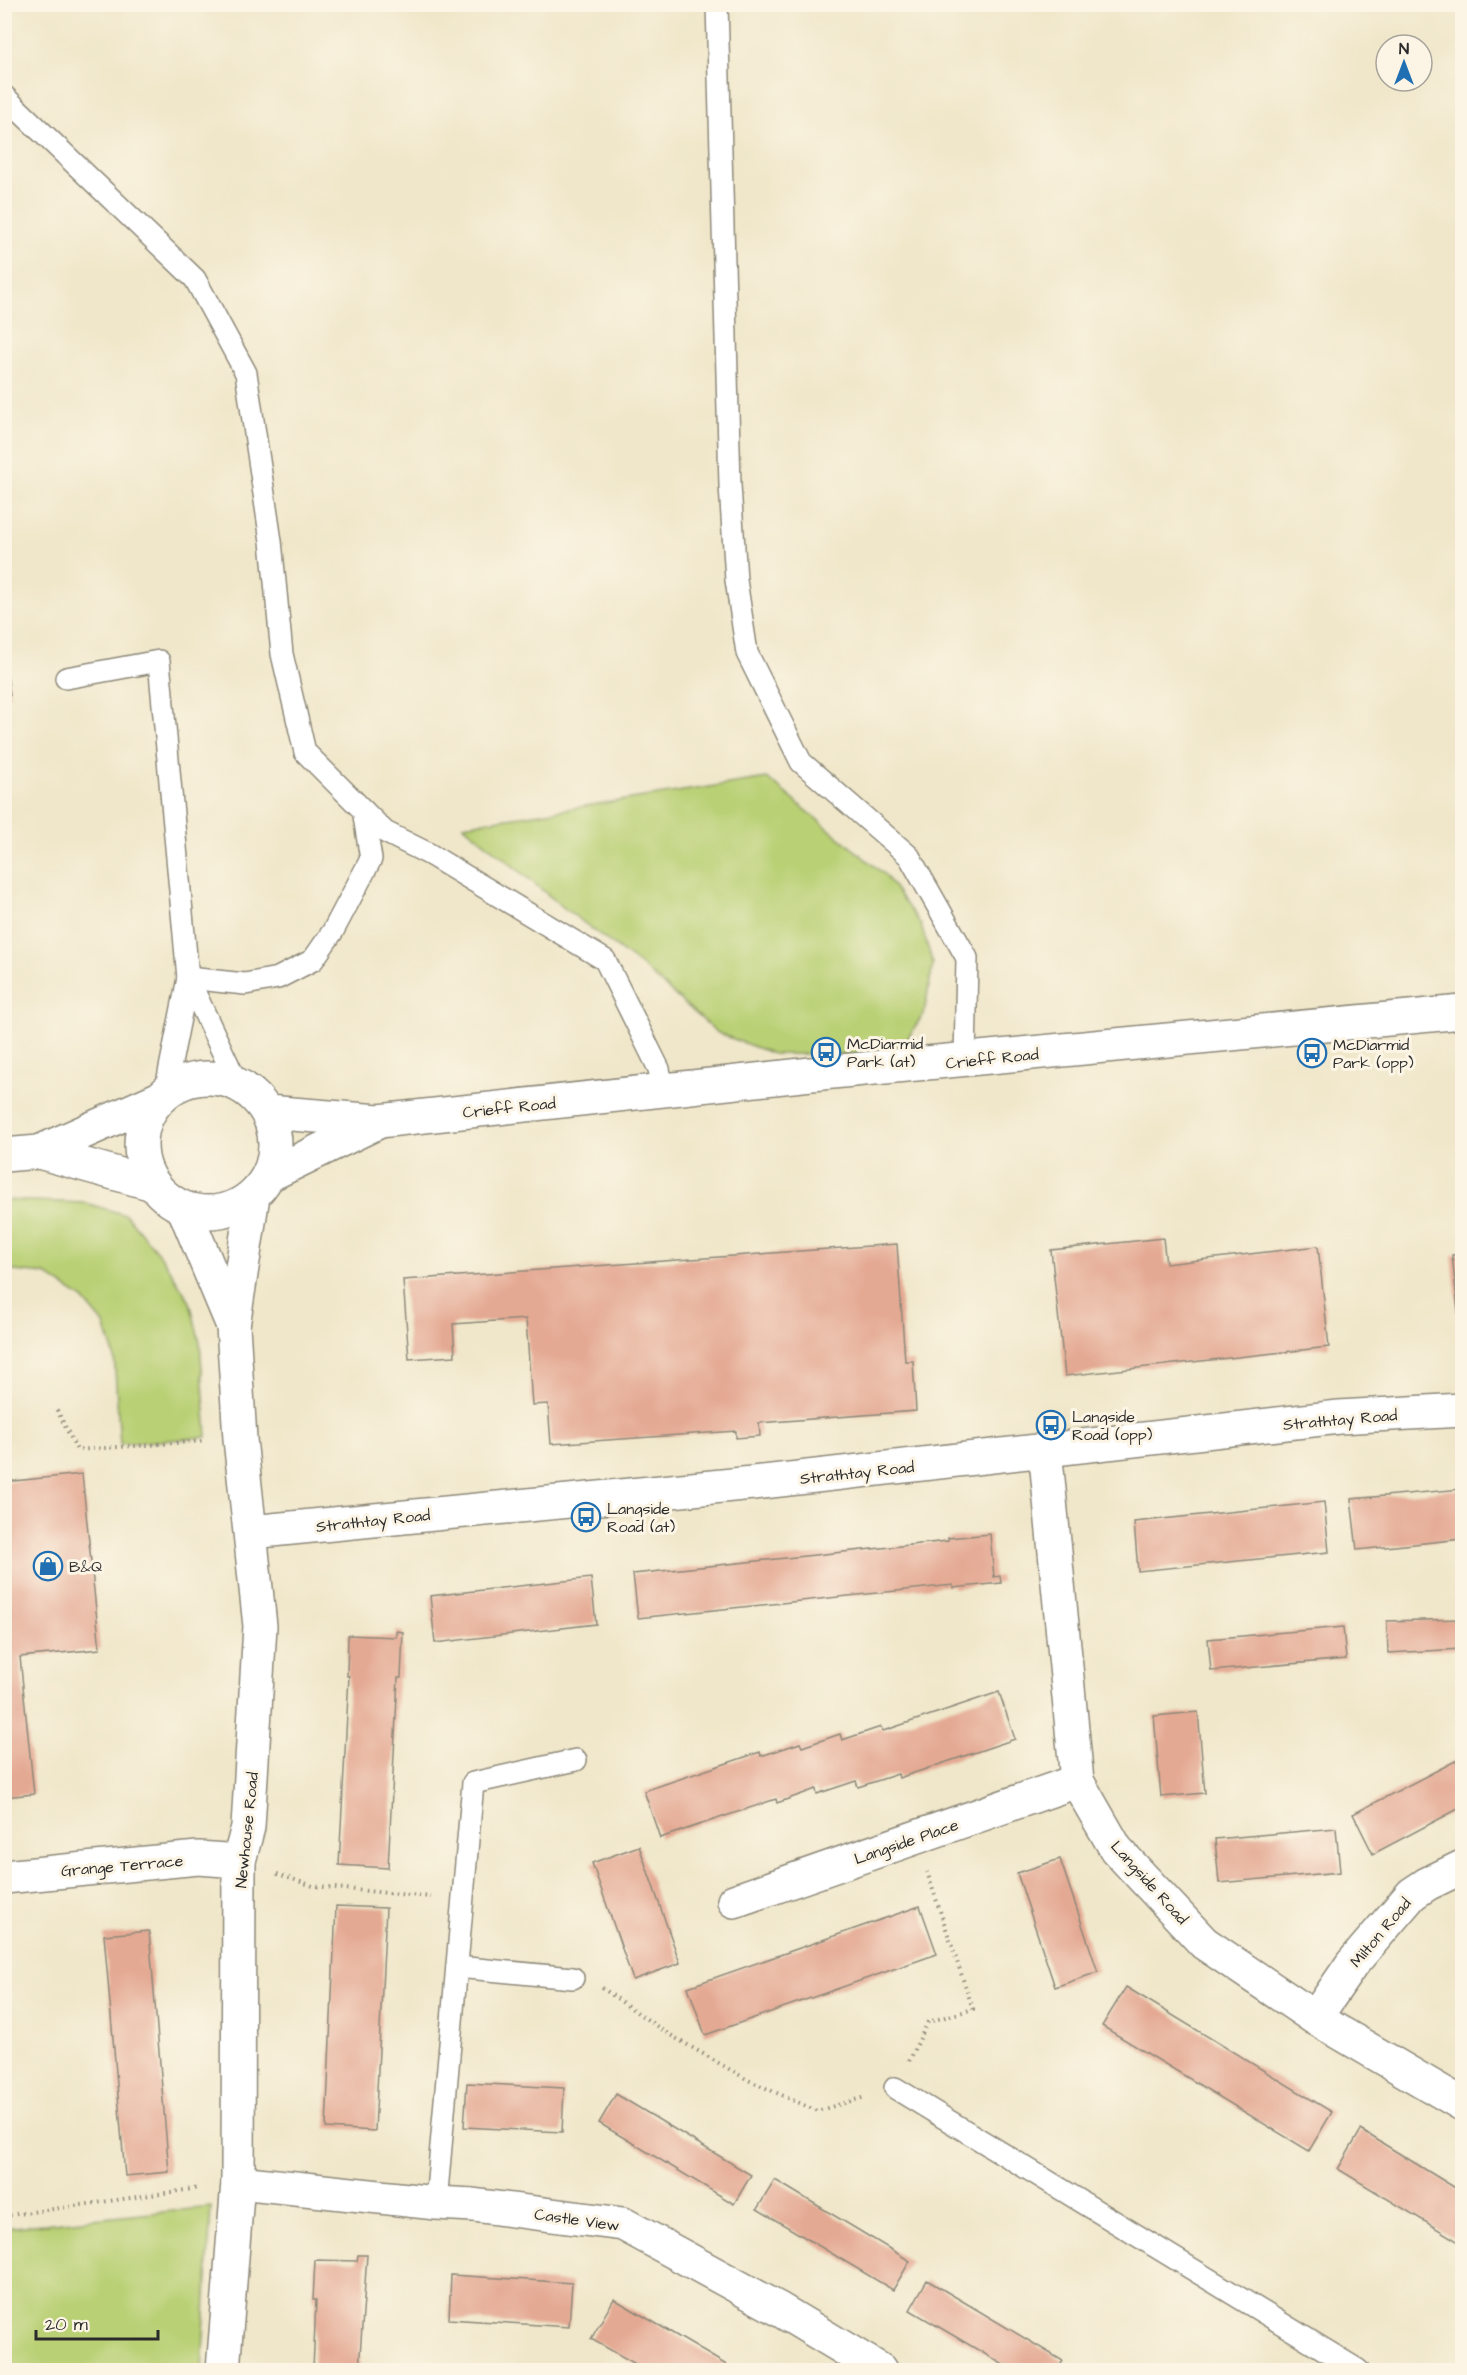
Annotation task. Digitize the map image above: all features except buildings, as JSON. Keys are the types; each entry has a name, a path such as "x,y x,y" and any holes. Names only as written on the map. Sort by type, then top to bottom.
{"main road":[{"name":"Crieff Road","path":"267,1112 379,1121 663,1090 1462,1012"},
{"path":"4,1155 39,1152 195,1079 217,1078 237,1083 252,1094 267,1112 275,1132 275,1155 261,1186 234,1207 214,1213 184,1209 166,1198 153,1184 142,1157 141,1141 143,1127 162,1096"},
{"name":"Crieff Road","path":"261,1186 379,1121"},
{"path":"39,1152 153,1184"},
{"name":"Newhouse Road","path":"223,2370 238,2182 239,1861 248,1827 260,1626 240,1439 233,1326 261,1186"},
{"name":"Newhouse Road","path":"184,1209 233,1326"},
{"name":"Strathtay Road","path":"251,1532 753,1483 1339,1417 1462,1410"},
{"name":"Langside Road","path":"1042,1451 1047,1469 1077,1781 1116,1849 1204,1943 1315,2018 1462,2104"},
{"name":"Langside Place","path":"734,1901 1077,1781"},
{"name":"Grange Terrace","path":"4,1877 198,1858 239,1861"},
{"name":"Milton Road","path":"1315,2018 1352,1964 1412,1894 1462,1867"},
{"name":"Castle View","path":"238,2182 473,2205 623,2224 777,2308 880,2370"}],"lane":[{"path":"717,4 730,485 736,580 747,653 801,762 909,856 967,958 965,1060"},
{"path":"4,96 195,279 246,373 271,541 282,654 306,752 385,832 429,854 605,960 659,1069 663,1090"},
{"path":"66,678 159,662 188,978 162,1096"},
{"path":"188,978 245,984 278,978 313,960 333,931 371,859 363,810"},
{"path":"188,978 237,1083"},
{"path":"436,2203 473,1783 576,1760"},
{"path":"457,1967 573,1978"},
{"path":"895,2088 1358,2370"}],"path":[{"path":"57,1410 77,1450 240,1439"},
{"path":"573,1978 602,1987 665,2032 748,2080 817,2111 895,2088 928,2022 973,2009 916,1838"},
{"path":"239,1861 313,1886 463,1900"},
{"path":"4,2216 238,2182"}],"green space":[{"path":"767,778 885,875 921,925 933,964 924,1013 904,1044 861,1055 773,1054 718,1033 639,964 564,908 463,825"},
{"path":"4,1200 85,1203 126,1215 163,1259 190,1302 200,1343 207,1437 120,1444 114,1355 104,1324 83,1299 45,1274 5,1270"},
{"path":"211,2207 202,2370 5,2370 5,2228"}],"place":[{"name":"McDiarmid Park (at)","path":"826,1052"},
{"name":"McDiarmid Park (opp)","path":"1312,1053"},
{"name":"Langside Road (opp)","path":"1051,1425"},
{"name":"Langside Road (at)","path":"586,1517"},
{"name":"B&Q","path":"48,1566"}]}
